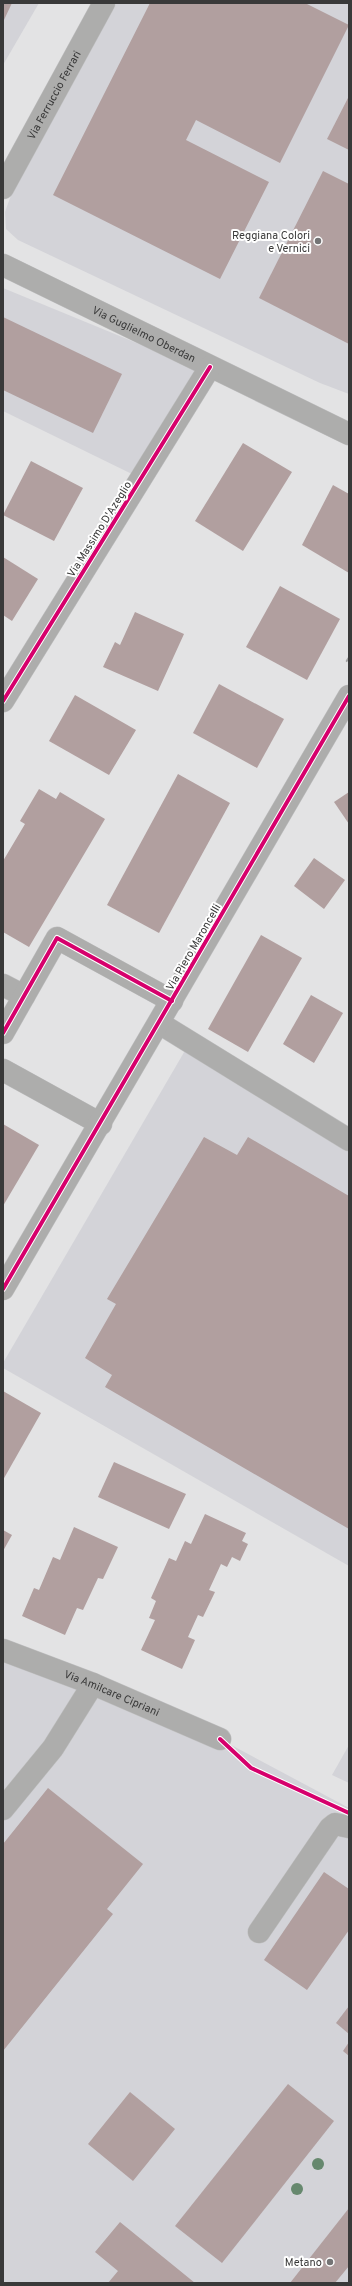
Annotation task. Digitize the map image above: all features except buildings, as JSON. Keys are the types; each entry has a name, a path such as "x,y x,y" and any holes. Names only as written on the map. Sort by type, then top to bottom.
{"street":[{"name":"Via Ferruccio Ferrari","path":"3,188 104,3"},
{"name":"Via Guglielmo Oberdan","path":"3,265 349,434"},
{"name":"Via Massimo D'Azeglio","path":"3,701 210,367"},
{"name":"Via Piero Maroncelli","path":"3,1289 101,1124 349,696"},
{"path":"3,1033 57,938 172,1001"},
{"path":"3,985 24,996"},
{"path":"159,1023 349,1140"},
{"path":"3,1070 101,1124"},
{"name":"Via Amilcare Cipriani","path":"3,1650 92,1684 220,1739"},
{"path":"3,1809 53,1748 92,1684"},
{"path":"259,1932 330,1828 335,1824 349,1827"}],"path":[{"path":"349,658 347,661 349,662"}],"shaded area":[{"path":"3,3 39,3 3,65"},
{"path":"116,3 349,3 349,394 320,383 18,240 6,229 5,212 10,198"},
{"path":"3,288 200,369 136,476 3,411"},
{"path":"190,1042 349,1140 349,1566 3,1368 3,1363"},
{"path":"3,1650 220,1739 349,1808 349,2283 3,2283"},
{"path":"349,1745 349,1783 332,1775"}],"cycle path":[{"path":"3,701 210,367"},
{"path":"3,1289 349,696"},
{"path":"3,1033 57,938 172,1001"},
{"path":"220,1739 251,1768 349,1813"}],"place":[{"name":"Reggiana Colori e Vernici","path":"318,241"},
{"name":"Metano","path":"330,2262"}]}
